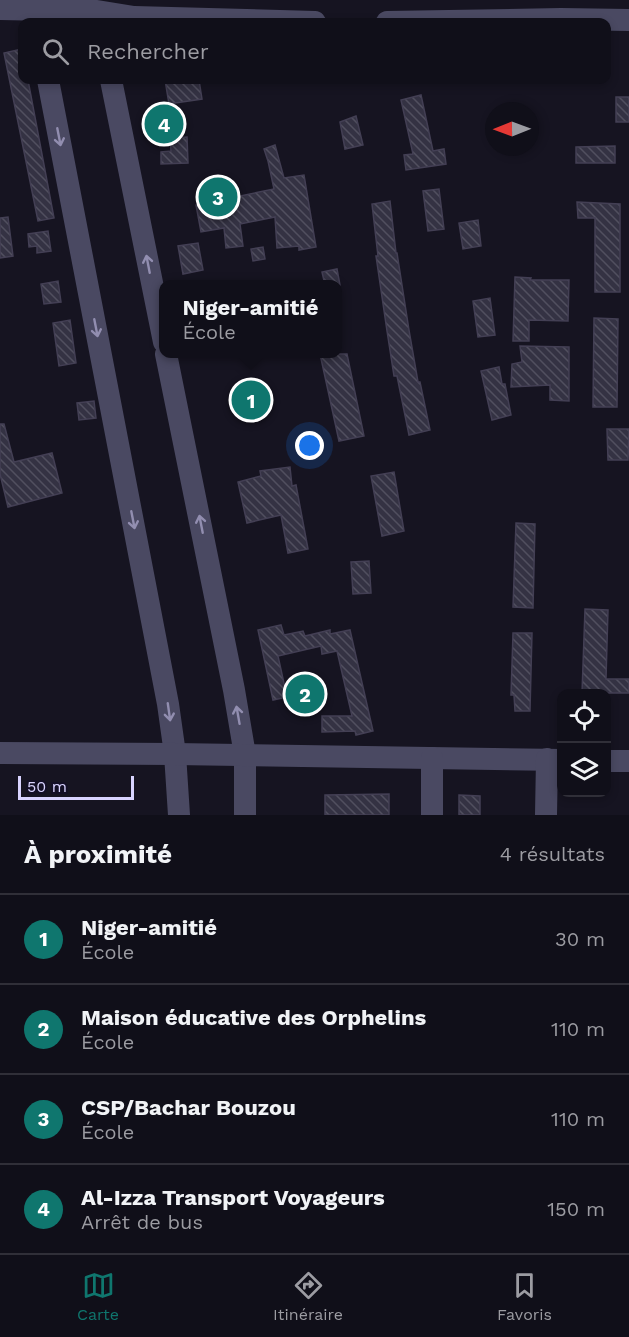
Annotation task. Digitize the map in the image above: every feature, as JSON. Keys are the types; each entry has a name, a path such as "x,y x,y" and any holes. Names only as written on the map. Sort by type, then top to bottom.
{"street":[{"path":"0,9 97,11 134,17 170,18"},
{"path":"441,18 561,9 629,20"},
{"path":"49,84 168,704 175,754 179,815"},
{"path":"112,84 159,317"},
{"path":"167,358 234,690 245,755 245,815"},
{"path":"0,753 554,759 546,815"},
{"path":"432,758 432,815"},
{"path":"611,760 629,761"}],"building":[{"path":"18,50 18,84 29,84 54,218 38,221 4,53"},
{"path":"166,84 200,84 202,99 169,104"},
{"path":"421,95 433,151 444,149 446,164 406,170 404,155 413,154 401,100"},
{"path":"616,97 629,97 629,122 616,122"},
{"path":"356,116 363,145 345,149 340,122"},
{"path":"187,137 188,163 161,164 161,152 171,151 170,138"},
{"path":"275,145 284,178 304,175 316,247 299,250 299,246 277,248 275,217 240,224 243,246 226,248 224,228 201,232 196,205 274,189 264,149"},
{"path":"615,146 615,163 576,163 576,147"},
{"path":"439,189 444,229 428,231 423,191"},
{"path":"390,201 396,253 418,382 420,382 430,430 409,435 397,376 394,376 376,256 378,256 372,204"},
{"path":"577,202 620,204 620,292 595,292 595,218 578,218"},
{"path":"8,217 13,256 0,258 0,218"},
{"path":"478,220 481,246 463,249 459,223"},
{"path":"48,231 51,251 37,253 37,246 29,247 28,234"},
{"path":"198,243 203,270 183,274 178,246"},
{"path":"263,247 265,259 253,261 251,249"},
{"path":"337,269 339,280 324,280 322,272"},
{"path":"515,277 531,278 530,280 569,280 568,321 529,320 529,341 513,341"},
{"path":"58,281 61,302 44,304 41,284"},
{"path":"490,298 495,335 478,337 473,301"},
{"path":"594,318 618,319 617,407 593,407"},
{"path":"70,320 76,363 59,366 53,323"},
{"path":"520,346 569,347 569,401 550,400 550,385 511,387 512,364 522,362"},
{"path":"342,354 347,354 364,436 339,441 321,358 342,358"},
{"path":"499,367 511,415 492,420 481,371"},
{"path":"94,401 96,418 79,420 77,403"},
{"path":"0,424 4,424 14,462 52,453 62,493 8,507 0,474"},
{"path":"607,429 629,429 628,460 608,460"},
{"path":"290,467 292,486 296,485 308,549 288,553 281,515 247,523 238,482 261,476 260,471"},
{"path":"394,472 404,531 382,536 371,476"},
{"path":"516,523 535,524 533,608 513,607"},
{"path":"369,561 371,593 353,594 351,562"},
{"path":"585,609 608,610 606,679 629,679 629,693 611,693 611,689 582,689"},
{"path":"281,625 284,635 303,631 305,636 330,630 330,634 350,630 373,731 356,735 355,731 322,732 322,716 352,716 337,651 322,654 321,646 278,656 287,697 273,700 258,630"},
{"path":"513,633 532,633 530,711 515,711 514,695 511,695"},
{"path":"389,794 389,815 325,815 325,795"},
{"path":"459,795 480,796 480,815 459,815"}],"place":[{"name":"Al-Izza Transport Voyageurs","path":"164,124"},
{"name":"CSP/Bachar Bouzou","path":"218,197"},
{"name":"Niger-amitié","path":"251,400"},
{"name":"Maison éducative des Orphelins","path":"305,694"}]}
